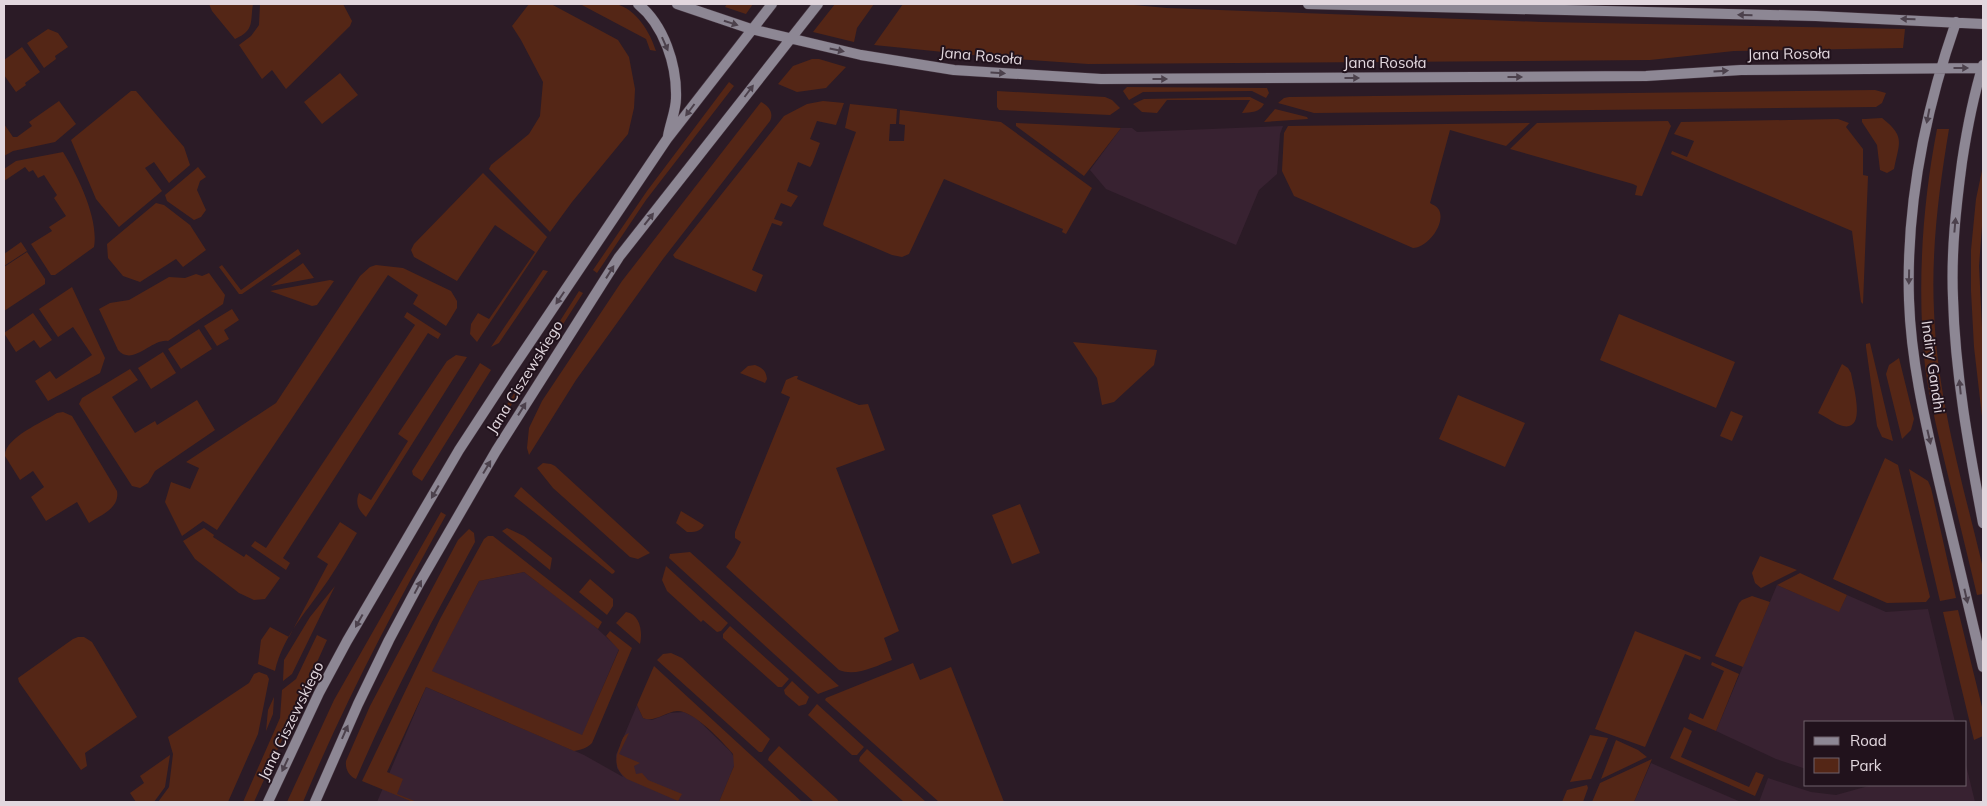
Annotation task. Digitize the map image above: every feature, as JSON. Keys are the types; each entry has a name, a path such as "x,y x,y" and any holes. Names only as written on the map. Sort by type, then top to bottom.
{"street":[{"path":"638,4 652,17 673,63 676,99 667,139"},
{"name":"Jana Rosoła","path":"677,4 752,30 861,55 954,70 1101,79 1646,76 1741,70 1983,67"},
{"name":"Jana Ciszewskiego","path":"268,802 319,693 347,641 459,450 667,139 772,4"},
{"name":"Jana Ciszewskiego","path":"315,802 358,704 389,640 424,574 496,451 619,257 818,4"},
{"path":"1308,4 1826,16 1983,24"},
{"name":"Indiry Gandhi","path":"1956,22 1940,68 1929,111 1917,173 1912,216 1909,301 1914,356 1922,409 1983,667"},
{"name":"Indiry Gandhi","path":"1983,67 1970,112 1958,190 1954,229 1952,297 1962,402 1983,523"}],"shaded area":[{"path":"1283,126 1280,134 1277,174 1259,190 1236,245 1106,189 1090,170 1121,128 1132,128 1137,132"},
{"path":"524,572 589,621 619,649 582,736 431,671 479,581"},
{"path":"1777,585 1839,611 1847,595 1886,612 1928,609 1955,721 1804,721 1804,768 1776,759 1716,731"},
{"path":"426,687 584,755 623,777 617,768 616,755 637,705 643,718 652,720 670,713 684,712 696,718 730,751 734,757 734,766 719,802 377,802"},
{"path":"1651,763 1683,777 1741,802 1634,802"},
{"path":"1967,769 1975,802 1759,802 1768,778 1811,792 1836,795 1868,786 1967,786"}],"green space":[{"path":"209,4 253,4 249,29 235,39 212,11"},
{"path":"260,4 343,4 352,21 350,26 286,89 272,70 262,79 239,45 251,36 259,25"},
{"path":"529,4 551,4 618,40 629,57 635,89 634,108 628,134 550,232 489,169 491,165 529,134 540,116 543,82 512,26"},
{"path":"580,4 616,4 630,11 646,29 656,51 650,50 646,39"},
{"path":"727,4 753,4 746,14 725,7"},
{"path":"835,4 874,4 857,28 854,42 813,32"},
{"path":"903,4 1123,4 1167,8 1542,22 1905,29 1903,48 1734,51 1650,60 1088,64 1003,58 874,45"},
{"path":"48,29 58,33 68,47 55,56 56,59 44,68 27,43"},
{"path":"22,47 40,72 16,92 4,75 4,60"},
{"path":"812,59 819,59 846,67 826,88 797,92 778,84 793,66"},
{"path":"340,73 358,95 322,124 304,102"},
{"path":"729,82 734,86 646,200 597,273 593,270 647,191"},
{"path":"1127,87 1267,88 1269,93 1266,98 1252,91 1143,92 1129,100 1123,91"},
{"path":"1875,90 1886,93 1882,103 1876,107 1314,113 1278,103 1284,98 1289,97"},
{"path":"131,91 136,91 184,147 190,165 169,183 154,162 145,168 162,191 119,227 96,199 71,140"},
{"path":"997,91 1105,97 1112,100 1120,108 1110,115 999,110 997,107"},
{"path":"1250,97 1264,104 1257,111 1242,113 1250,100 1167,100 1157,113 1142,112 1133,104 1144,99"},
{"path":"59,101 76,124 55,142 13,151 4,156 4,124 13,137 17,137 32,126 29,122"},
{"path":"823,101 844,103 836,125 817,121 810,139 820,143 812,164 810,167 798,162 787,191 798,196 791,207 781,203 774,219 783,222 781,226 772,223 752,270 763,275 756,292 675,258 673,255 784,116 807,104"},
{"path":"761,102 770,110 770,121 663,259 576,380 529,455 527,448 529,428 542,401 622,281"},
{"path":"850,104 897,109 896,124 890,124 889,141 904,141 905,125 899,124 900,110 1001,122 1092,188 1066,234 1062,232 1063,229 944,179 909,254 902,257 892,255 823,224 856,132 845,128"},
{"path":"1275,109 1307,117 1308,119 1264,122"},
{"path":"1882,118 1895,130 1899,140 1894,169 1887,173 1880,170 1877,145 1862,122 1862,119"},
{"path":"1838,119 1849,123 1846,127 1863,149 1863,175 1868,176 1863,304 1861,302 1852,231 1671,154 1672,151 1687,157 1694,141 1674,134 1681,122"},
{"path":"1668,121 1671,126 1642,196 1635,195 1637,186 1633,184 1510,149 1537,123"},
{"path":"1016,123 1121,128 1084,176 1016,126"},
{"path":"1530,123 1506,146 1450,130 1430,203 1439,210 1440,222 1429,240 1413,248 1294,196 1282,171 1284,133 1288,126"},
{"path":"1937,129 1949,129 1939,197 1935,242 1933,288 1936,344 1952,441 1983,568 1983,594 1977,595 1936,424 1925,366 1921,307 1922,247"},
{"path":"63,152 86,198 95,236 94,247 55,275 51,275 31,244 52,231 49,227 66,216 54,198 57,195 44,175 38,178 33,170 29,172 25,167 4,181 4,169 16,161"},
{"path":"1983,166 1983,213 1979,266 1983,347 1983,425 1974,347 1971,250 1976,199"},
{"path":"198,167 206,177 200,181 197,190 206,210 201,217 194,220 167,201 165,195"},
{"path":"483,173 547,237 477,342 470,334 471,324 478,313 489,319 535,252 495,225 457,281 414,257 411,250 414,244"},
{"path":"156,203 164,205 190,225 206,250 183,267 176,259 140,282 123,276 108,258 107,244"},
{"path":"21,242 27,251 4,266 4,254"},
{"path":"298,249 301,254 242,294 239,294 219,267 222,265 241,290"},
{"path":"27,252 45,279 45,284 4,311 4,267"},
{"path":"303,263 314,278 271,286"},
{"path":"376,265 403,268 451,291 457,301 457,308 446,326 413,304 418,295 388,275 217,530 203,521 182,536 165,502 171,482 190,489 199,468 186,462 276,403 360,276 370,267"},
{"path":"543,270 548,271 499,343 491,347"},
{"path":"209,273 225,295 223,304 168,341 162,341 136,354 124,354 118,350 99,309 110,303 129,300 169,277 185,278 196,274 202,276"},
{"path":"330,280 334,281 317,305 312,306 270,291"},
{"path":"72,287 105,358 100,373 48,401 35,381 50,371 56,379 92,355 73,327 58,337 39,309"},
{"path":"579,291 583,293 498,426 494,425"},
{"path":"232,309 239,320 224,330 229,339 217,346 204,326"},
{"path":"407,312 441,334 438,339 428,333 283,558 290,563 286,570 251,546 255,541 266,548 415,325 404,317"},
{"path":"33,313 52,340 40,348 34,340 16,352 4,333"},
{"path":"1619,314 1735,362 1716,408 1600,360"},
{"path":"199,329 212,349 181,369 168,349"},
{"path":"1073,342 1157,350 1154,365 1114,402 1102,405 1097,378"},
{"path":"1870,343 1893,441 1882,437 1877,426 1866,347 1866,344"},
{"path":"163,352 176,373 151,389 138,368"},
{"path":"456,355 467,357 366,517 358,506 359,493 371,500 408,441 398,434 447,361"},
{"path":"1899,358 1914,419 1911,430 1902,439 1886,374 1889,365"},
{"path":"480,363 491,370 422,481 413,475 412,471"},
{"path":"1842,364 1851,373 1856,397 1857,415 1855,422 1850,426 1840,425 1818,413"},
{"path":"755,365 765,372 767,379 765,383 740,373 748,366"},
{"path":"130,369 138,380 112,397 135,433 155,421 157,425 197,400 215,430 155,471 148,483 140,488 132,486 79,404 82,398"},
{"path":"798,376 797,379 859,405 868,404 885,450 836,468 899,631 884,638 892,660 873,668 852,672 839,670 726,567 741,542 735,538 735,532 790,397 781,393 786,380"},
{"path":"1458,395 1525,423 1505,467 1439,439"},
{"path":"1731,411 1743,416 1732,441 1720,436"},
{"path":"63,412 72,416 117,491 116,502 113,506 89,523 77,502 46,521 31,497 44,487 33,471 20,480 5,456 6,449 17,437 57,413"},
{"path":"1885,458 1898,465 1930,597 1926,602 1887,603 1833,579"},
{"path":"543,463 555,466 650,553 638,559 630,557 553,488 537,468"},
{"path":"1909,469 1928,481 1931,488 1956,598 1940,601"},
{"path":"521,487 615,571 614,573 612,574 514,496"},
{"path":"1020,504 1040,553 1012,564 992,515"},
{"path":"681,511 704,525 703,527 697,531 687,532 676,523"},
{"path":"441,512 446,515 370,657 335,729 303,802 287,802 334,700"},
{"path":"340,522 357,533 329,579 292,631 328,564 317,557"},
{"path":"204,528 214,535 213,537 244,557 246,554 280,578 265,599 254,600 239,593 195,559 183,541"},
{"path":"507,528 524,536 552,558 550,570 502,531"},
{"path":"469,529 474,533 475,542 398,688 356,779 348,772 346,761 370,706 458,540"},
{"path":"488,536 493,536 602,622 598,629 524,572 479,581 432,671 582,735 619,650 606,636 610,631 632,648 592,743 577,751 426,687 387,772 403,779 397,794 417,802 413,802 362,781 440,619 484,539"},
{"path":"690,552 839,686 818,694 669,558 670,554"},
{"path":"1760,556 1797,570 1761,588 1755,583 1752,573"},
{"path":"666,566 728,623 721,631 717,632 703,620 701,622 667,591 662,580"},
{"path":"1800,573 1847,595 1839,612 1777,585"},
{"path":"590,579 613,599 613,606 607,615 579,592"},
{"path":"335,586 292,674 283,681 284,660 310,617"},
{"path":"1752,596 1770,602 1743,667 1715,656 1739,603"},
{"path":"1958,610 1983,711 1983,736 1974,740 1943,612"},
{"path":"626,612 635,616 639,624 641,629 640,644 616,623"},
{"path":"730,626 789,679 782,687 778,687 723,638 723,634"},
{"path":"270,627 289,637 275,671 258,664 261,640"},
{"path":"1635,631 1701,657 1700,660 1685,654 1645,747 1595,729"},
{"path":"317,635 327,640 254,802 243,802 280,718 282,690 296,679"},
{"path":"78,637 84,637 92,642 137,717 85,753 87,766 81,770 18,678"},
{"path":"671,653 682,658 770,739 762,752 759,752 657,660 663,654"},
{"path":"1712,662 1739,674 1716,731 1688,719 1690,713 1703,719 1724,671 1711,665"},
{"path":"913,663 920,680 951,667 1004,802 939,802 825,700"},
{"path":"654,666 802,802 719,802 734,766 733,754 699,721 684,712 677,711 651,719 643,718 637,705"},
{"path":"259,672 267,675 269,679 258,734 228,802 158,802 169,787 173,754 168,737 249,683 254,674"},
{"path":"792,681 809,697 806,704 799,706 785,694 784,690"},
{"path":"274,697 273,714 266,731 268,710"},
{"path":"817,704 864,747 857,755 852,755 808,715"},
{"path":"1684,727 1692,731 1681,757 1749,787 1756,772 1764,775 1755,796 1670,758"},
{"path":"629,733 619,754 640,763 634,766 636,774 642,773 648,780 682,794 678,801 627,779 620,772 616,760 617,755 623,738"},
{"path":"1590,735 1608,738 1591,779 1570,782"},
{"path":"1616,740 1638,750 1647,757 1601,779"},
{"path":"779,746 839,802 814,802 768,760"},
{"path":"867,749 926,802 904,802 859,761"},
{"path":"170,755 165,787 154,802 136,802 130,793 144,783 140,776"},
{"path":"1652,759 1634,802 1592,802 1600,783"},
{"path":"1587,785 1588,788 1583,802 1562,802 1567,790"}]}
